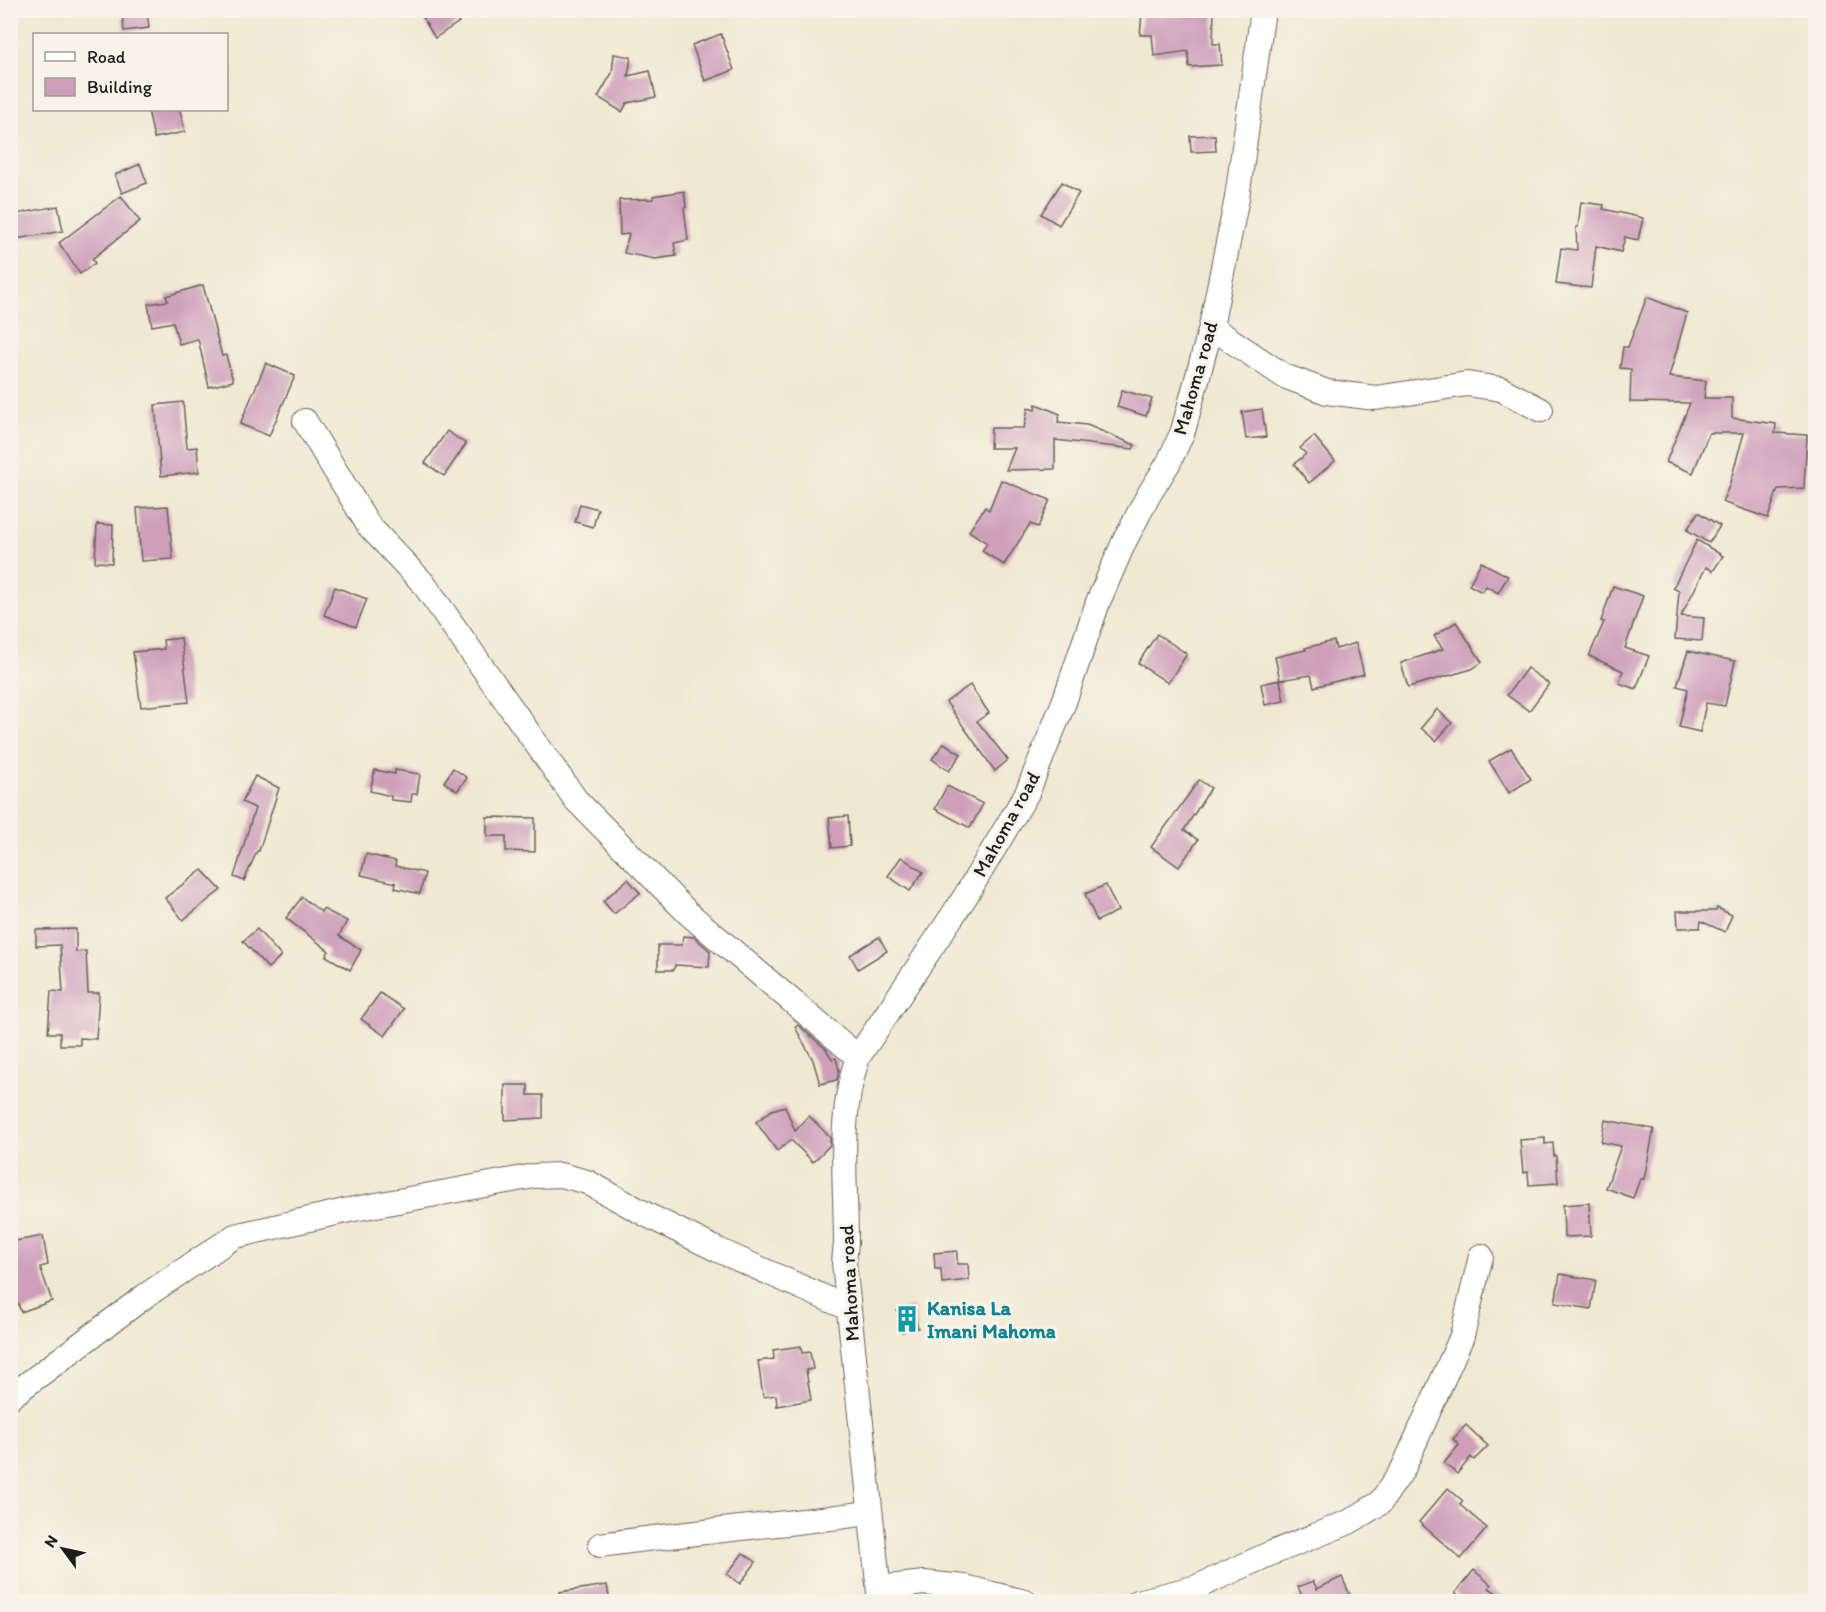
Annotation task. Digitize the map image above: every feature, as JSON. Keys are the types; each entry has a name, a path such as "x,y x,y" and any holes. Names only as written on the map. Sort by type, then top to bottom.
{"street":[{"name":"Mahoma road","path":"879,1595 844,1263 846,1104 850,1080 858,1058 965,897 1027,793 1064,702 1098,602 1124,542 1169,462 1183,431 1210,327 1238,198 1263,10"},
{"path":"1210,327 1284,376 1327,392 1376,398 1467,384 1501,389 1541,410"},
{"path":"305,421 369,526 423,583 576,800 689,914 858,1058"},
{"path":"10,1397 145,1296 235,1236 349,1210 534,1176 561,1175 587,1182 718,1250 848,1308"},
{"path":"1138,1602 1197,1587 1267,1555 1349,1522 1380,1503 1402,1468 1462,1336 1481,1256"},
{"path":"600,1545 869,1514"},
{"path":"879,1595 924,1584 964,1587 1025,1602"}],"building":[{"path":"122,10 147,10 149,28 124,31"},
{"path":"418,10 452,10 459,22 435,38"},
{"path":"1177,10 1214,10 1213,44 1220,44 1222,65 1189,67 1188,51 1154,56 1152,35 1140,35 1142,13 1177,15"},
{"path":"721,34 734,70 705,81 692,45"},
{"path":"614,54 631,57 628,76 650,71 656,97 627,103 622,112 598,97 612,73"},
{"path":"148,111 180,111 185,132 154,138"},
{"path":"1215,135 1216,151 1191,152 1190,136"},
{"path":"140,164 147,183 122,193 115,175"},
{"path":"1062,182 1079,193 1059,225 1041,214"},
{"path":"684,191 688,240 674,243 676,256 655,259 624,253 629,234 620,235 619,200 653,199 653,196"},
{"path":"121,196 140,221 92,259 95,263 80,274 59,243"},
{"path":"1581,202 1604,205 1603,209 1643,218 1638,240 1625,237 1621,252 1596,246 1591,288 1556,284 1561,248 1577,250 1576,227 1578,227"},
{"path":"58,206 63,231 10,240 10,215"},
{"path":"203,285 222,356 226,355 233,381 209,387 198,339 179,344 173,322 152,326 148,304 168,301 166,296"},
{"path":"1647,297 1687,313 1669,377 1706,381 1704,398 1732,398 1732,418 1776,424 1775,433 1807,435 1804,488 1778,489 1768,518 1722,502 1729,486 1744,433 1709,433 1693,473 1666,462 1690,403 1630,402 1631,369 1620,368 1623,347 1628,347"},
{"path":"266,363 295,376 269,436 240,424"},
{"path":"1122,390 1152,399 1146,416 1117,407"},
{"path":"183,402 187,448 197,447 199,472 161,476 155,405"},
{"path":"1036,404 1060,414 1058,422 1087,425 1135,445 1133,449 1055,440 1055,469 1006,470 1015,448 990,448 991,428 1024,428 1028,408 1035,410"},
{"path":"1262,409 1266,437 1246,439 1242,412"},
{"path":"447,431 466,444 444,476 425,463"},
{"path":"1314,436 1335,461 1309,483 1294,464 1306,454 1300,448"},
{"path":"1001,480 1050,500 1038,527 1030,524 1004,565 982,551 987,543 969,531 985,507 989,510"},
{"path":"580,504 598,509 593,527 575,522"},
{"path":"168,506 173,559 141,561 137,508"},
{"path":"1698,512 1720,526 1709,543 1687,530"},
{"path":"97,524 113,525 112,563 95,562"},
{"path":"1697,540 1723,556 1713,571 1706,567 1681,616 1704,618 1702,641 1675,639 1679,591 1673,588"},
{"path":"1481,562 1508,576 1498,593 1486,586 1482,592 1469,585"},
{"path":"1613,586 1643,596 1625,648 1649,656 1636,689 1619,683 1623,671 1589,656 1604,622 1601,621"},
{"path":"335,587 367,599 356,627 324,615"},
{"path":"1456,622 1482,662 1472,669 1408,687 1401,663 1443,649 1434,636"},
{"path":"1157,634 1187,654 1168,683 1138,663"},
{"path":"181,638 189,702 141,707 133,652 164,649 163,640"},
{"path":"1334,641 1336,649 1356,643 1364,674 1314,687 1311,675 1280,680 1275,657"},
{"path":"1688,651 1735,661 1725,706 1706,703 1700,732 1679,727 1688,689 1677,686"},
{"path":"1527,668 1549,684 1529,711 1507,695"},
{"path":"1280,680 1284,701 1265,705 1261,684"},
{"path":"970,685 989,713 977,721 1008,760 995,771 946,702"},
{"path":"1437,709 1452,723 1436,741 1421,728"},
{"path":"944,743 961,754 949,771 932,759"},
{"path":"1511,748 1531,779 1509,793 1489,761"},
{"path":"453,768 467,778 457,791 444,782"},
{"path":"375,770 395,774 395,770 420,774 417,794 412,794 411,802 391,800 391,796 370,791"},
{"path":"255,776 279,788 259,851 244,881 234,877 255,808 242,802"},
{"path":"1199,780 1211,788 1184,830 1198,840 1179,867 1151,847"},
{"path":"947,786 983,804 970,828 935,809"},
{"path":"848,816 850,846 832,848 829,818"},
{"path":"487,817 535,818 535,852 506,851 506,836 487,836"},
{"path":"366,854 396,861 395,866 425,873 420,894 395,888 396,883 361,875"},
{"path":"901,857 923,872 910,891 888,876"},
{"path":"202,870 221,890 183,920 165,898"},
{"path":"628,879 640,893 614,914 603,901"},
{"path":"1106,885 1118,911 1097,921 1085,894"},
{"path":"302,897 321,912 323,909 347,921 339,936 361,950 350,970 326,956 329,951 286,918"},
{"path":"1717,908 1732,915 1725,932 1701,921 1700,928 1678,928 1677,911 1716,911"},
{"path":"76,929 76,952 86,951 88,993 99,993 96,1039 80,1038 80,1045 60,1045 60,1033 48,1033 51,991 63,992 60,945 36,946 36,930"},
{"path":"257,929 281,956 268,968 243,941"},
{"path":"683,936 694,937 710,951 709,967 675,965 674,970 658,970 658,945 682,945"},
{"path":"879,937 887,951 858,969 850,955"},
{"path":"380,993 404,1009 385,1036 361,1019"},
{"path":"798,1025 826,1049 832,1059 836,1058 839,1070 837,1080 820,1084 813,1060 795,1027"},
{"path":"505,1085 528,1085 528,1095 543,1095 543,1118 505,1120"},
{"path":"785,1106 795,1131 809,1116 830,1137 830,1145 813,1162 791,1140 777,1151 756,1122 772,1110"},
{"path":"1605,1120 1654,1129 1644,1179 1640,1179 1633,1198 1606,1188 1621,1146 1601,1142"},
{"path":"1545,1138 1545,1144 1553,1143 1558,1183 1529,1185 1528,1172 1523,1173 1520,1140"},
{"path":"1589,1203 1591,1236 1564,1237 1563,1205"},
{"path":"43,1236 48,1265 40,1267 52,1301 21,1312 10,1281 10,1242"},
{"path":"957,1251 957,1264 968,1264 969,1280 942,1283 941,1269 935,1269 934,1253"},
{"path":"1560,1274 1596,1280 1591,1309 1555,1303"},
{"name":"Kanisa La Imani Mahoma","path":"913,1307 918,1328 902,1332 897,1311"},
{"path":"801,1346 802,1353 810,1352 813,1369 806,1370 811,1400 777,1406 776,1395 763,1397 758,1361 774,1359 773,1350"},
{"path":"1466,1425 1488,1446 1474,1460 1471,1457 1457,1474 1444,1463 1459,1445 1453,1439"},
{"path":"1448,1488 1463,1501 1460,1505 1487,1528 1461,1559 1419,1522"},
{"path":"743,1553 756,1562 740,1584 727,1574"},
{"path":"1474,1570 1491,1585 1489,1588 1511,1602 1465,1602 1455,1593"},
{"path":"1342,1577 1353,1602 1290,1602 1302,1596 1298,1587 1313,1581 1317,1589"},
{"path":"607,1585 610,1602 561,1602 560,1592"}],"place":[{"name":"Kanisa La Imani Mahoma","path":"907,1319"}]}
